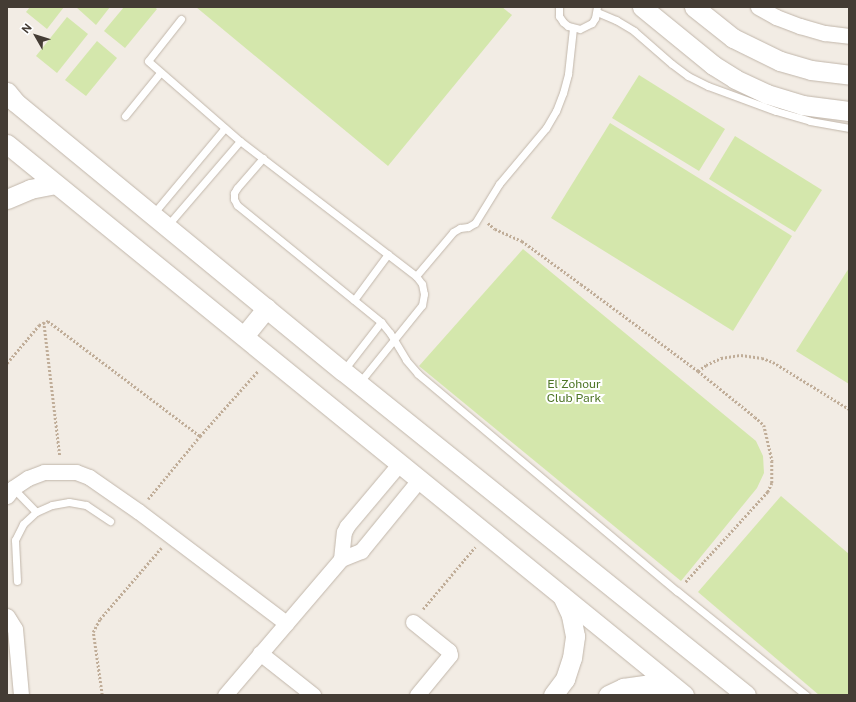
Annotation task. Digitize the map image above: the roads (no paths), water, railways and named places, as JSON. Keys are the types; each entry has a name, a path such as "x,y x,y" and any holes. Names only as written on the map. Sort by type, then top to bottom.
{"street":[{"path":"642,7 713,65 735,79 767,94 802,105 849,111"},
{"path":"694,7 733,38 780,61 811,70 849,75"},
{"path":"758,7 776,17 800,26 825,33 849,36"},
{"path":"7,92 15,102 343,371 746,695"},
{"path":"7,144 680,692"},
{"path":"7,199 30,189 55,184"},
{"path":"244,336 267,308"},
{"path":"341,559 344,532 347,526 400,463"},
{"path":"10,492 28,478 44,472 76,472 89,477 138,511 286,623"},
{"path":"225,695 341,559 362,550 419,480"},
{"path":"553,695 565,679 572,658 574,636 570,614 561,595"},
{"path":"7,616 15,629 21,695"},
{"path":"413,622 449,651 450,655 417,695"},
{"path":"260,653 313,695"},
{"path":"608,695 623,688 650,684 680,692"}],"lane":[{"path":"559,7 559,16 563,22 574,28 586,27 592,23 597,9 634,31 688,76 708,86 776,111 810,121 849,128"},
{"path":"181,18 148,61 225,128 416,276 422,284 424,294 422,305 359,383"},
{"path":"416,276 453,232 472,226 499,184 542,133 556,111 563,93 568,74 574,28"},
{"path":"125,116 160,73"},
{"path":"160,220 225,128"},
{"path":"160,220 240,140"},
{"path":"262,158 236,188 234,199 237,204 381,322 406,360 418,374 677,591 806,695"},
{"path":"354,300 388,254"},
{"path":"343,371 381,322"},
{"path":"10,492 36,512"},
{"path":"17,581 15,540 23,524 36,512 52,505 69,502 86,505 110,521"}],"park label":[{"name":"El Zohour Club Park","path":"574,392"}]}
